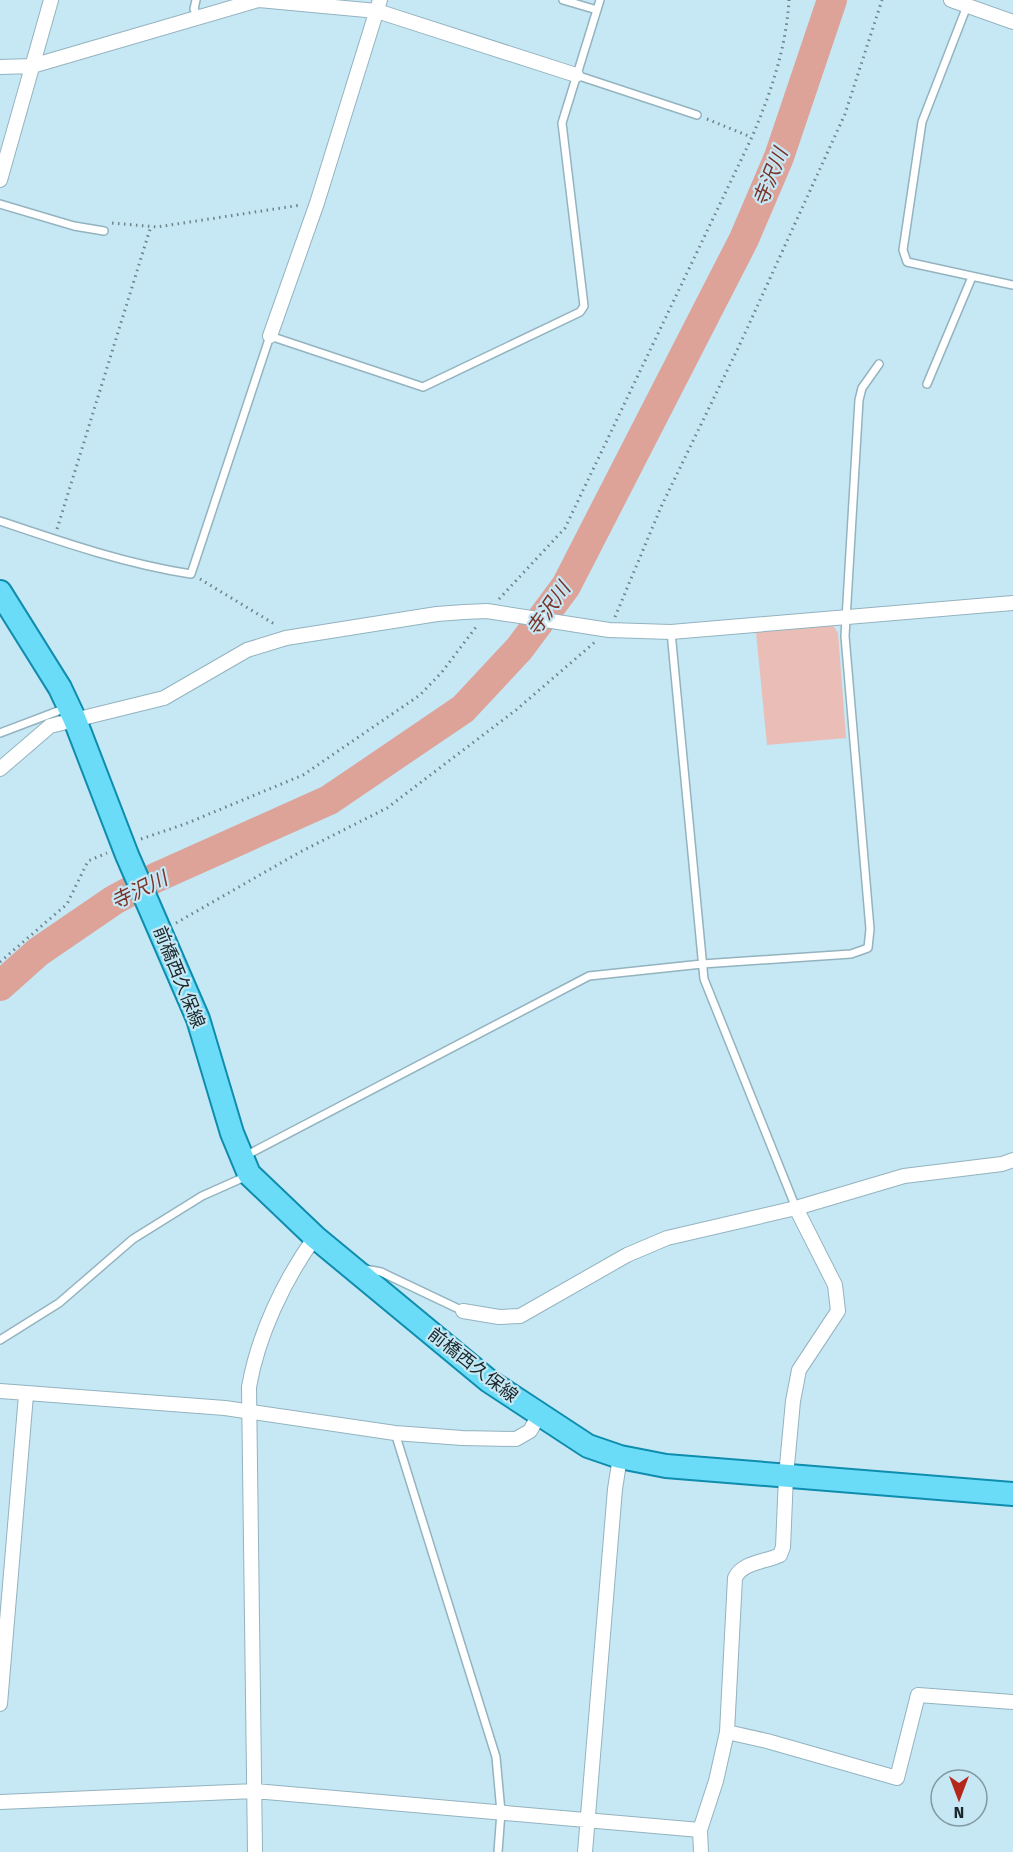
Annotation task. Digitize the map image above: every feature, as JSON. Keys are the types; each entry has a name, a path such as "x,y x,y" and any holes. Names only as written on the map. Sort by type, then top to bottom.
{"main road":[{"path":"0,592 72,714 125,850"},
{"name":"前橋西久保線","path":"125,850 198,1019 245,1166 315,1237 489,1381 588,1446 620,1457 666,1466 1013,1494"}],"street":[{"path":"0,180 51,0"},
{"path":"0,67 32,66 259,0 379,5 576,75"},
{"path":"951,0 1013,22"},
{"path":"270,336 317,203 379,5"},
{"path":"0,770 50,726 72,714 164,698 247,650 286,638 437,614 487,611 609,630 671,632 1013,603"},
{"path":"463,1311 499,1317 520,1316 627,1255 655,1242 796,1208 904,1176 1002,1164 1013,1160"},
{"path":"701,1852 700,1830 716,1781 727,1732 735,1578 738,1571 780,1555 783,1546 786,1476 793,1401 799,1370 838,1311 835,1285 796,1208"},
{"path":"255,1852 248,1411 252,1367 263,1333 301,1256 315,1237"},
{"path":"0,1391 26,1395 248,1411 395,1433 516,1439 530,1431 539,1415"},
{"path":"0,1704 26,1395"},
{"path":"585,1852 615,1489 620,1457"},
{"path":"727,1732 897,1778 918,1695 1013,1702"},
{"path":"0,1802 255,1791 501,1812 588,1822 700,1830"}],"lane":[{"path":"196,0 194,9 198,16"},
{"path":"563,0 597,10"},
{"path":"0,521 53,539 191,574 270,336 423,387 580,312 584,306 562,123 600,0"},
{"path":"967,6 922,122 903,250 907,262 1013,285"},
{"path":"576,75 697,115"},
{"path":"0,204 74,226 104,231"},
{"path":"927,384 972,277"},
{"path":"0,1340 64,1299 133,1239 245,1166 589,976 702,964 851,954 868,948 870,929 845,636 859,400 862,388 879,364"},
{"path":"671,632 704,979 796,1208"},
{"path":"0,733 72,714"},
{"path":"354,1270 370,1269 381,1272 463,1311"},
{"path":"395,1433 496,1757 501,1812 498,1852"}],"path":[{"path":"0,962 67,904 88,861 125,850 303,775 420,695 442,672 487,611 565,528 752,137 770,93 787,32 789,0"},
{"path":"157,924 387,808 516,710 609,630 661,507 740,344 845,114 882,0"},
{"path":"697,115 752,137"},
{"path":"109,222 151,226 317,203"},
{"path":"53,539 151,226"},
{"path":"191,574 274,622 286,638"}],"shaded area":[{"path":"832,624 838,633 846,738 767,745 756,632"}],"waterway":[{"name":"寺沢川","path":"0,986 38,952 114,900 155,878 329,800 463,709 519,649 566,586 744,239 779,157 832,0"}]}
